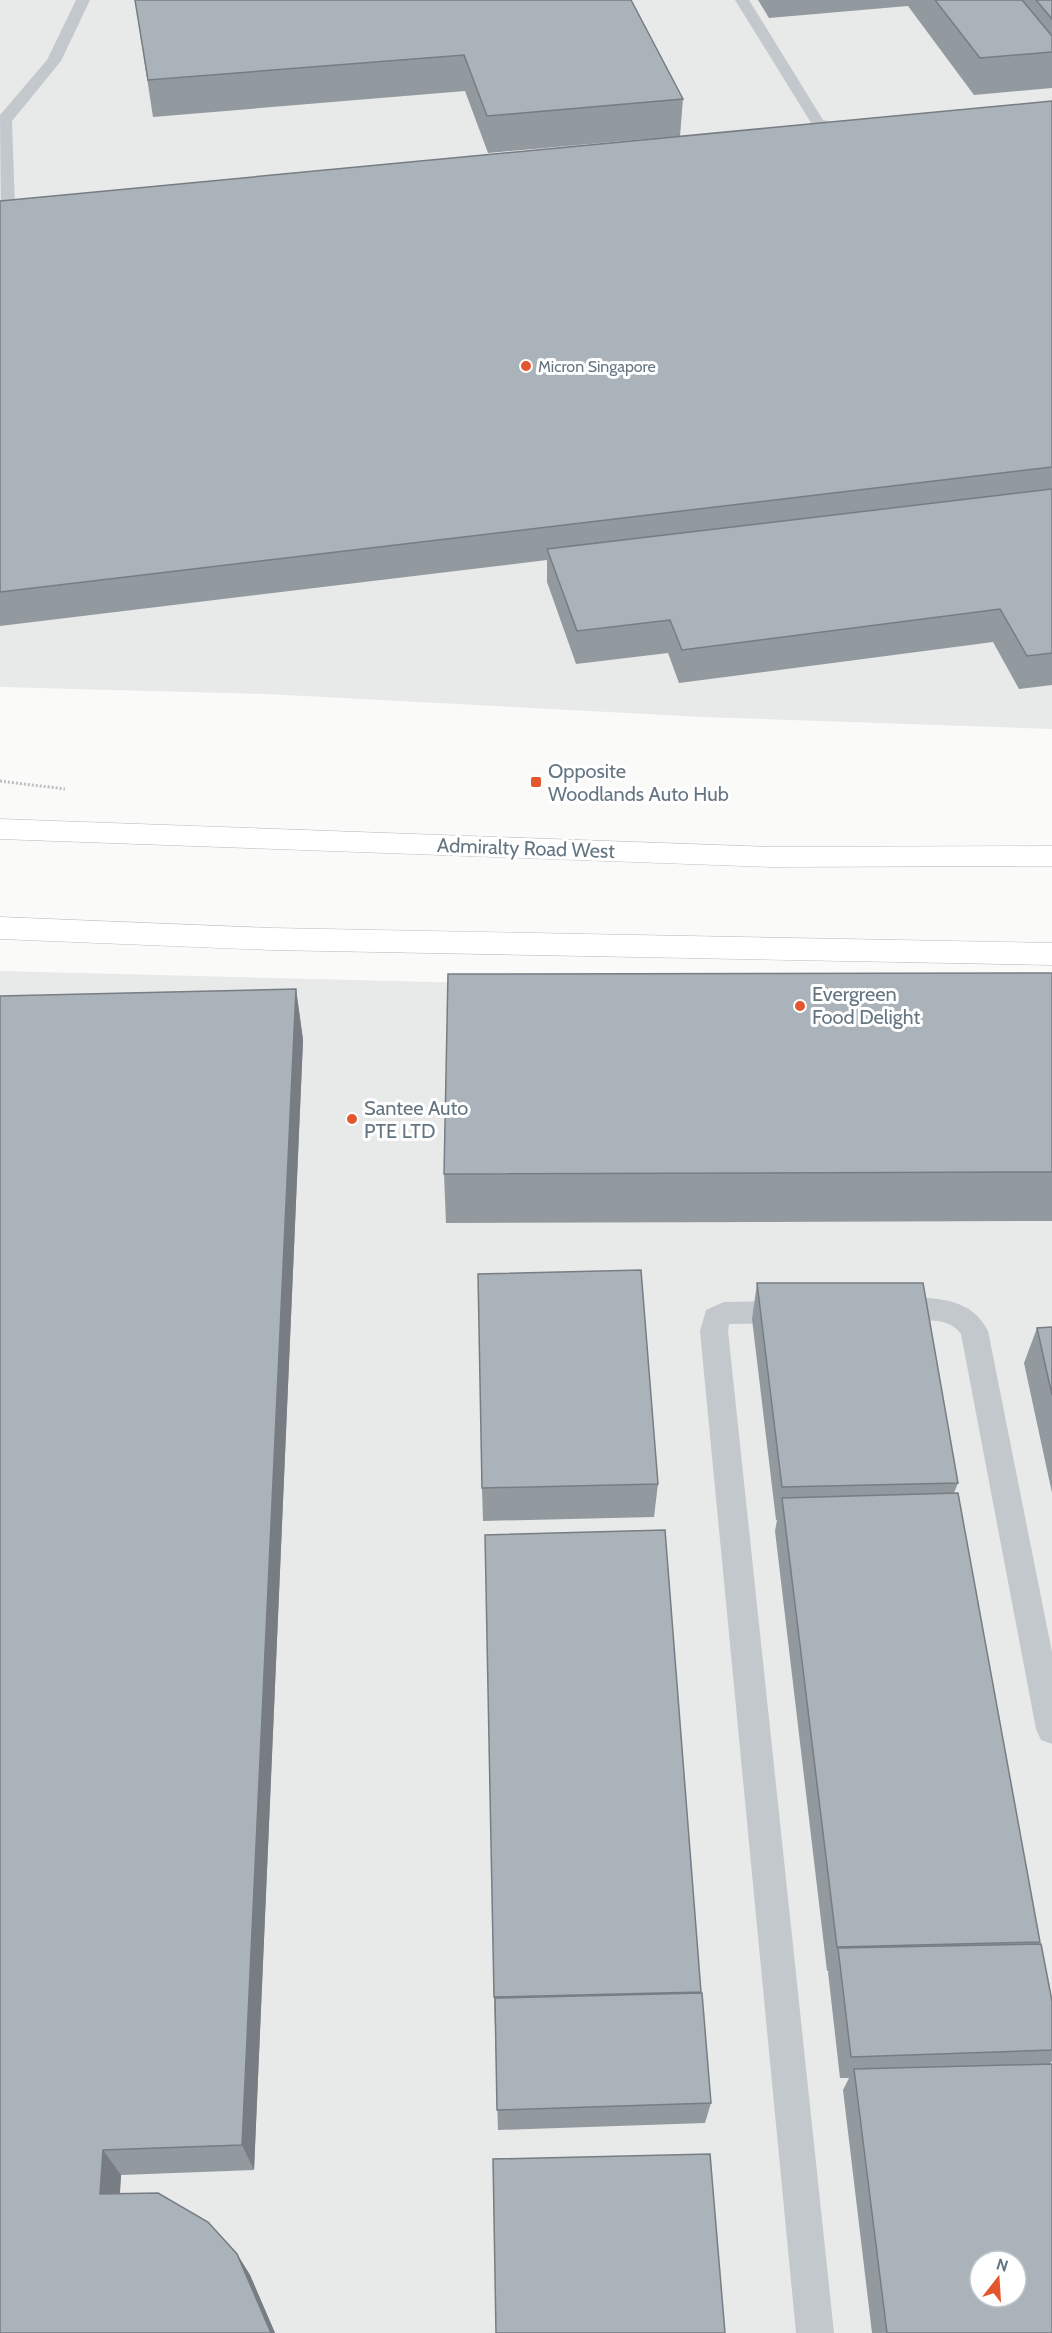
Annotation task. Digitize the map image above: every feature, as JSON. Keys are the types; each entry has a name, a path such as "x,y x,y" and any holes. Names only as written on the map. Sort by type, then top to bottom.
{"main road":[{"name":"Admiralty Road West","path":"0,829 772,857 1052,856"},
{"path":"0,928 271,939 1052,954"}],"lane":[{"path":"42,211 7,214 4,120 54,62 83,0"},
{"path":"742,0 818,123 867,136 830,140"},
{"path":"863,1311 956,1313 970,1322 974,1331 1052,1729"},
{"path":"815,2333 714,1331 716,1318 724,1313 817,1312"}],"shaded area":[{"path":"0,0 1052,0 1052,729 703,717 266,694 0,687"},
{"path":"0,971 1052,998 1052,2333 0,2333"}],"building":[{"path":"135,0 631,0 683,99 487,116 464,55 148,80"},
{"path":"935,0 1022,0 1052,36 1052,52 980,58"},
{"path":"1036,0 1052,0 1052,19"},
{"name":"Micron Singapore","path":"1052,101 1052,467 0,592 0,201"},
{"path":"1052,489 1052,653 1027,656 1000,609 682,650 670,620 577,631 547,549"},
{"path":"1052,973 1052,1172 444,1174 448,974"},
{"path":"296,989 242,2145 103,2150 100,2194 158,2193 208,2222 237,2254 271,2333 0,2333 0,996"},
{"path":"641,1270 658,1484 482,1488 478,1274"},
{"path":"757,1283 923,1283 958,1483 782,1487"},
{"path":"1052,1327 1052,1395 1037,1328"},
{"path":"958,1493 1040,1942 837,1947 782,1498"},
{"path":"665,1530 701,1992 494,1997 485,1535"},
{"path":"1041,1944 1052,2001 1052,2050 851,2057 838,1948"},
{"path":"702,1993 711,2103 497,2110 495,1998"},
{"path":"1052,2064 1052,2333 887,2333 854,2069"},
{"path":"710,2154 725,2333 496,2333 493,2159"}],"place":[{"name":"Micron Singapore","path":"526,366"},
{"name":"Opposite Woodlands Auto Hub","path":"536,782"},
{"name":"Evergreen Food Delight","path":"800,1006"},
{"name":"Santee Auto PTE LTD","path":"352,1119"}]}
